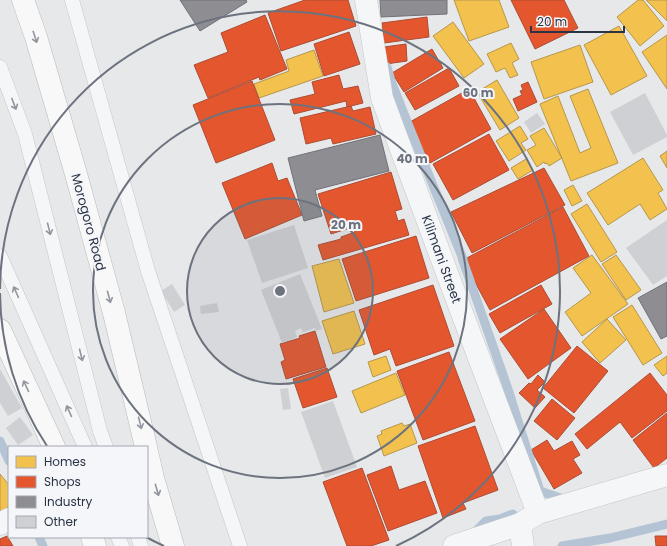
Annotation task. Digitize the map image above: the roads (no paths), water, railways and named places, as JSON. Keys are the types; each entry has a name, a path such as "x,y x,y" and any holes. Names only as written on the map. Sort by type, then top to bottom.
{"highway":[{"name":"Morogoro Road","path":"23,0 36,37 76,174 114,313 146,446"},
{"path":"0,330 54,446"},
{"path":"148,456 173,546"}],"street":[{"name":"Kilimani Street","path":"366,0 382,98 460,308 529,518 523,546"},
{"path":"454,546 529,518 667,475"}],"lane":[{"path":"72,0 148,271 240,546"},
{"path":"0,67 25,134 98,423 106,446"},
{"path":"0,256 85,446"}],"waterway":[{"path":"387,67 406,119 463,259 462,258 508,389 540,491 566,500"},
{"path":"0,441 8,459"},
{"path":"474,533 486,521 500,519 513,514"},
{"path":"562,546 610,538 667,524"},
{"path":"39,538 43,546"}]}
